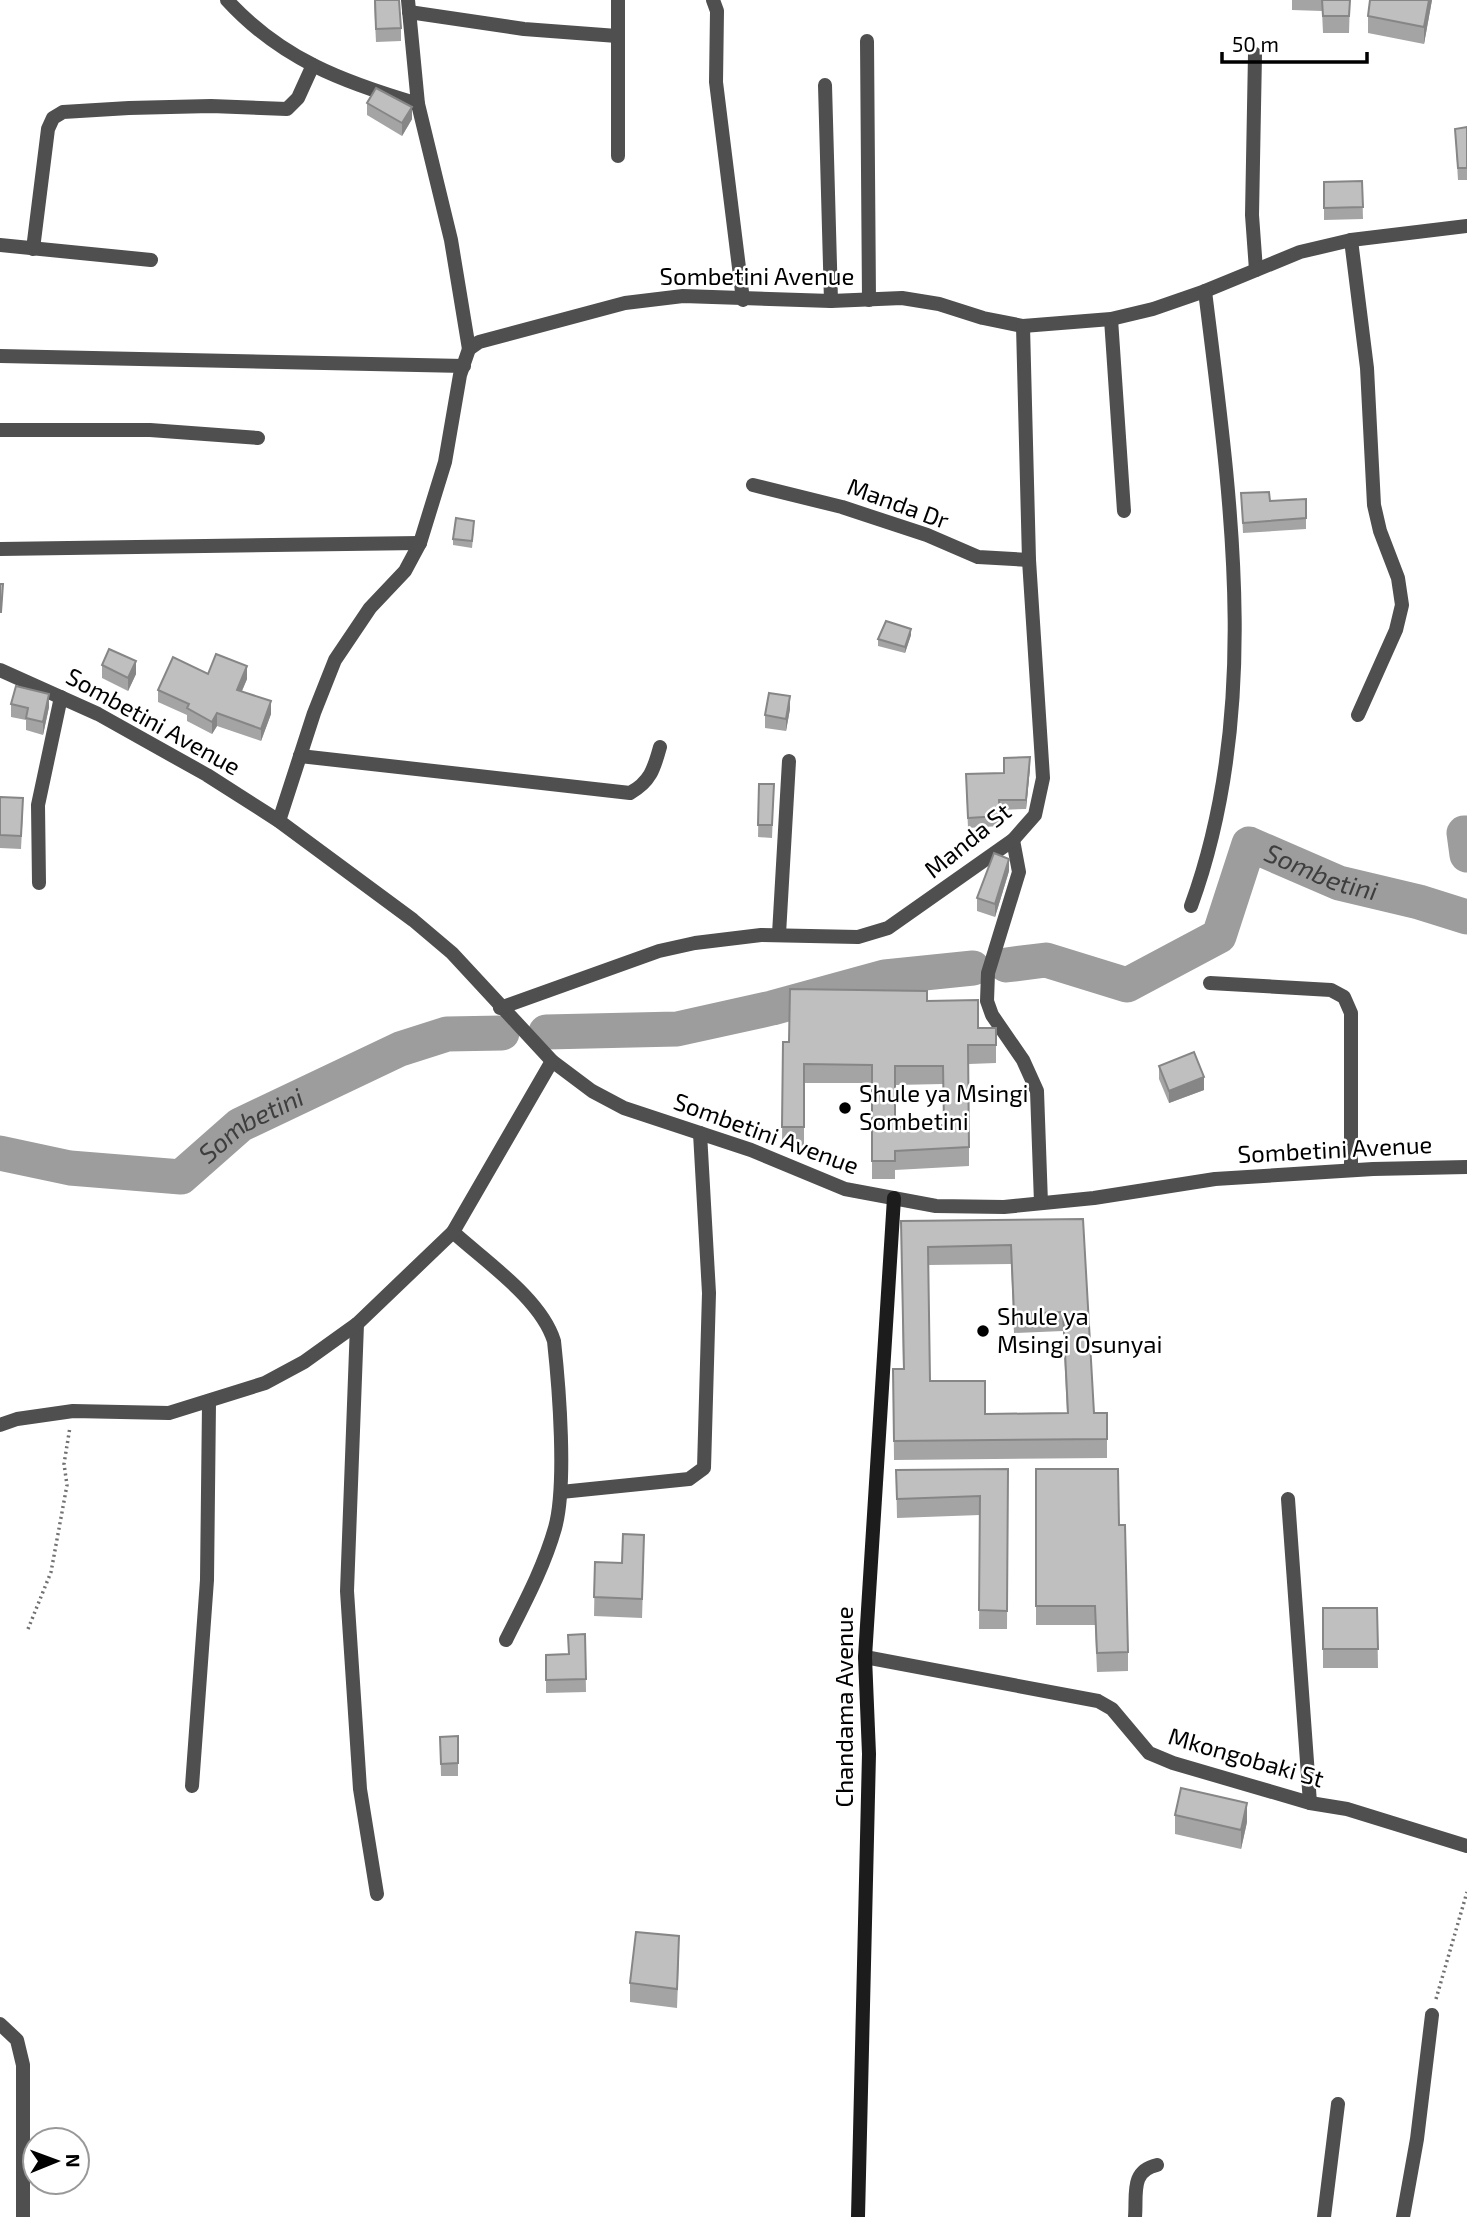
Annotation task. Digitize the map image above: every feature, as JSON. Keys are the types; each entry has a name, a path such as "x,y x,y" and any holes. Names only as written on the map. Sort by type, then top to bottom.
{"street":[{"path":"227,0 265,38 313,65 373,91 418,104"},
{"path":"618,0 618,156"},
{"path":"713,0 717,11 716,82 743,300"},
{"path":"279,821 335,660 370,608 405,570 420,543 445,462 469,349 451,240 418,104 408,6 524,29 617,36"},
{"path":"867,41 869,300"},
{"path":"1255,54 1252,215 1256,270"},
{"path":"33,249 53,118 63,112 129,108 211,106 287,109 298,99 313,65"},
{"path":"825,85 831,302"},
{"name":"Sombetini Avenue","path":"469,349 489,338 625,303 682,296 831,302 922,300 983,318 1023,326 1111,318 1153,309 1205,291 1300,252 1351,240 1467,226"},
{"path":"1351,240 1368,380 1374,505 1383,541 1398,578 1402,606 1396,630 1358,715"},
{"path":"0,245 150,260"},
{"path":"1191,906 1212,841 1232,712 1236,642 1223,441 1205,291"},
{"path":"1111,318 1124,511"},
{"name":"Manda St","path":"500,1008 659,951 695,943 779,934 858,937 888,928 1013,840 1035,815 1043,778 1029,560 1023,326"},
{"path":"0,356 464,366"},
{"path":"0,430 150,430 258,438"},
{"name":"Manda Dr","path":"753,485 879,519 927,535 978,557 1029,560"},
{"path":"0,549 420,543"},
{"name":"Sombetini Avenue","path":"0,670 61,696 207,775 279,821 414,920 452,953 500,1008 552,1061 592,1091 624,1108 751,1150 845,1189 936,1206 1004,1207 1215,1180 1350,1170 1467,1167"},
{"path":"39,883 38,805 61,696"},
{"path":"300,756 630,793 643,786 652,775 660,747"},
{"path":"779,934 789,761"},
{"path":"1013,840 1019,872 988,973 987,1001 992,1015 1023,1060 1037,1091 1041,1203"},
{"path":"1210,983 1331,990 1344,996 1351,1013 1350,1170"},
{"path":"0,1426 17,1419 73,1411 169,1413 209,1403 265,1383 304,1362 357,1324 453,1232 552,1061"},
{"path":"561,1492 689,1479 704,1468 709,1293 700,1133"},
{"name":"Chandama Avenue","path":"858,2217 869,1754 865,1657 894,1198"},
{"path":"453,1232 549,1323 556,1359 561,1492 556,1526 540,1571 506,1640"},
{"path":"357,1324 347,1591 360,1789 377,1894"},
{"path":"192,1786 207,1580 209,1403"},
{"path":"1287,1499 1310,1803"},
{"name":"Mkongobaki St","path":"865,1657 1098,1701 1112,1709 1149,1753 1310,1803 1347,1809 1467,1846"},
{"path":"1402,2217 1415,2152 1432,2015"},
{"path":"0,2024 17,2040 23,2065 23,2217"},
{"path":"1324,2217 1338,2104"},
{"path":"1135,2217 1139,2175 1144,2168 1157,2165"}],"path":[{"path":"28,1629 51,1572 67,1485 64,1464 73,1411"},
{"path":"1432,2015 1467,1892"}],"building":[{"path":"375,0 399,0 401,28 376,29"},
{"path":"1322,0 1350,0 1349,16 1323,16"},
{"path":"1370,0 1429,0 1424,27 1368,16"},
{"path":"376,88 412,107 402,123 367,103"},
{"path":"1467,127 1467,168 1458,168 1455,129"},
{"path":"1362,181 1363,207 1324,208 1324,182"},
{"path":"1269,492 1270,501 1306,499 1306,518 1243,523 1241,493"},
{"path":"456,518 474,521 472,541 453,539"},
{"path":"0,584 3,584 1,612 0,612"},
{"path":"886,621 911,629 905,647 878,639"},
{"path":"109,649 136,661 128,678 102,665"},
{"path":"216,654 247,666 237,690 271,701 261,729 217,713 212,722 187,708 189,704 158,690 173,657 208,674"},
{"path":"16,686 49,694 43,722 26,718 28,708 11,704"},
{"path":"769,693 790,696 786,719 765,715"},
{"path":"1030,757 1026,800 999,800 1000,816 968,818 966,774 1004,773 1004,758"},
{"path":"759,784 774,784 772,825 758,825"},
{"path":"0,797 23,798 21,836 0,835"},
{"path":"994,853 1009,859 995,904 977,898"},
{"path":"790,989 927,991 927,1001 978,1000 978,1028 996,1028 996,1045 968,1045 969,1147 895,1151 895,1161 872,1161 872,1065 804,1064 804,1127 782,1127 783,1042 789,1042","holes":["895,1066 943,1066 944,1125 895,1127"]},
{"path":"1194,1052 1204,1077 1169,1091 1159,1066"},
{"path":"1083,1219 1094,1413 1107,1413 1107,1439 894,1441 893,1369 904,1369 901,1221","holes":["1011,1245 1014,1314 1063,1312 1068,1413 985,1414 985,1381 930,1381 928,1247"]},
{"path":"1008,1469 1007,1611 979,1610 980,1496 897,1499 896,1470"},
{"path":"1036,1469 1118,1469 1119,1525 1125,1525 1128,1652 1097,1653 1095,1606 1036,1606"},
{"path":"623,1534 644,1535 642,1599 594,1597 595,1562 622,1563"},
{"path":"1323,1608 1377,1608 1378,1649 1323,1649"},
{"path":"585,1634 586,1679 546,1680 546,1655 569,1654 568,1635"},
{"path":"458,1736 458,1763 441,1764 440,1737"},
{"path":"1181,1788 1247,1803 1241,1830 1175,1815"},
{"path":"636,1932 679,1936 677,1989 630,1983"}],"waterway":[{"name":"Sombetini","path":"1467,833 1464,833 1467,855"},
{"name":"Sombetini","path":"1006,965 1046,960 1127,985 1219,936 1249,844 1339,883 1419,902 1467,917"},
{"name":"Sombetini","path":"546,1032 677,1029 772,1008 885,977 973,968"},
{"name":"Sombetini","path":"0,1153 70,1168 181,1177 240,1125 400,1049 447,1034 502,1033"}],"place":[{"name":"Shule ya Msingi Sombetini","path":"845,1108"},
{"name":"Shule ya Msingi Osunyai","path":"983,1331"}]}
